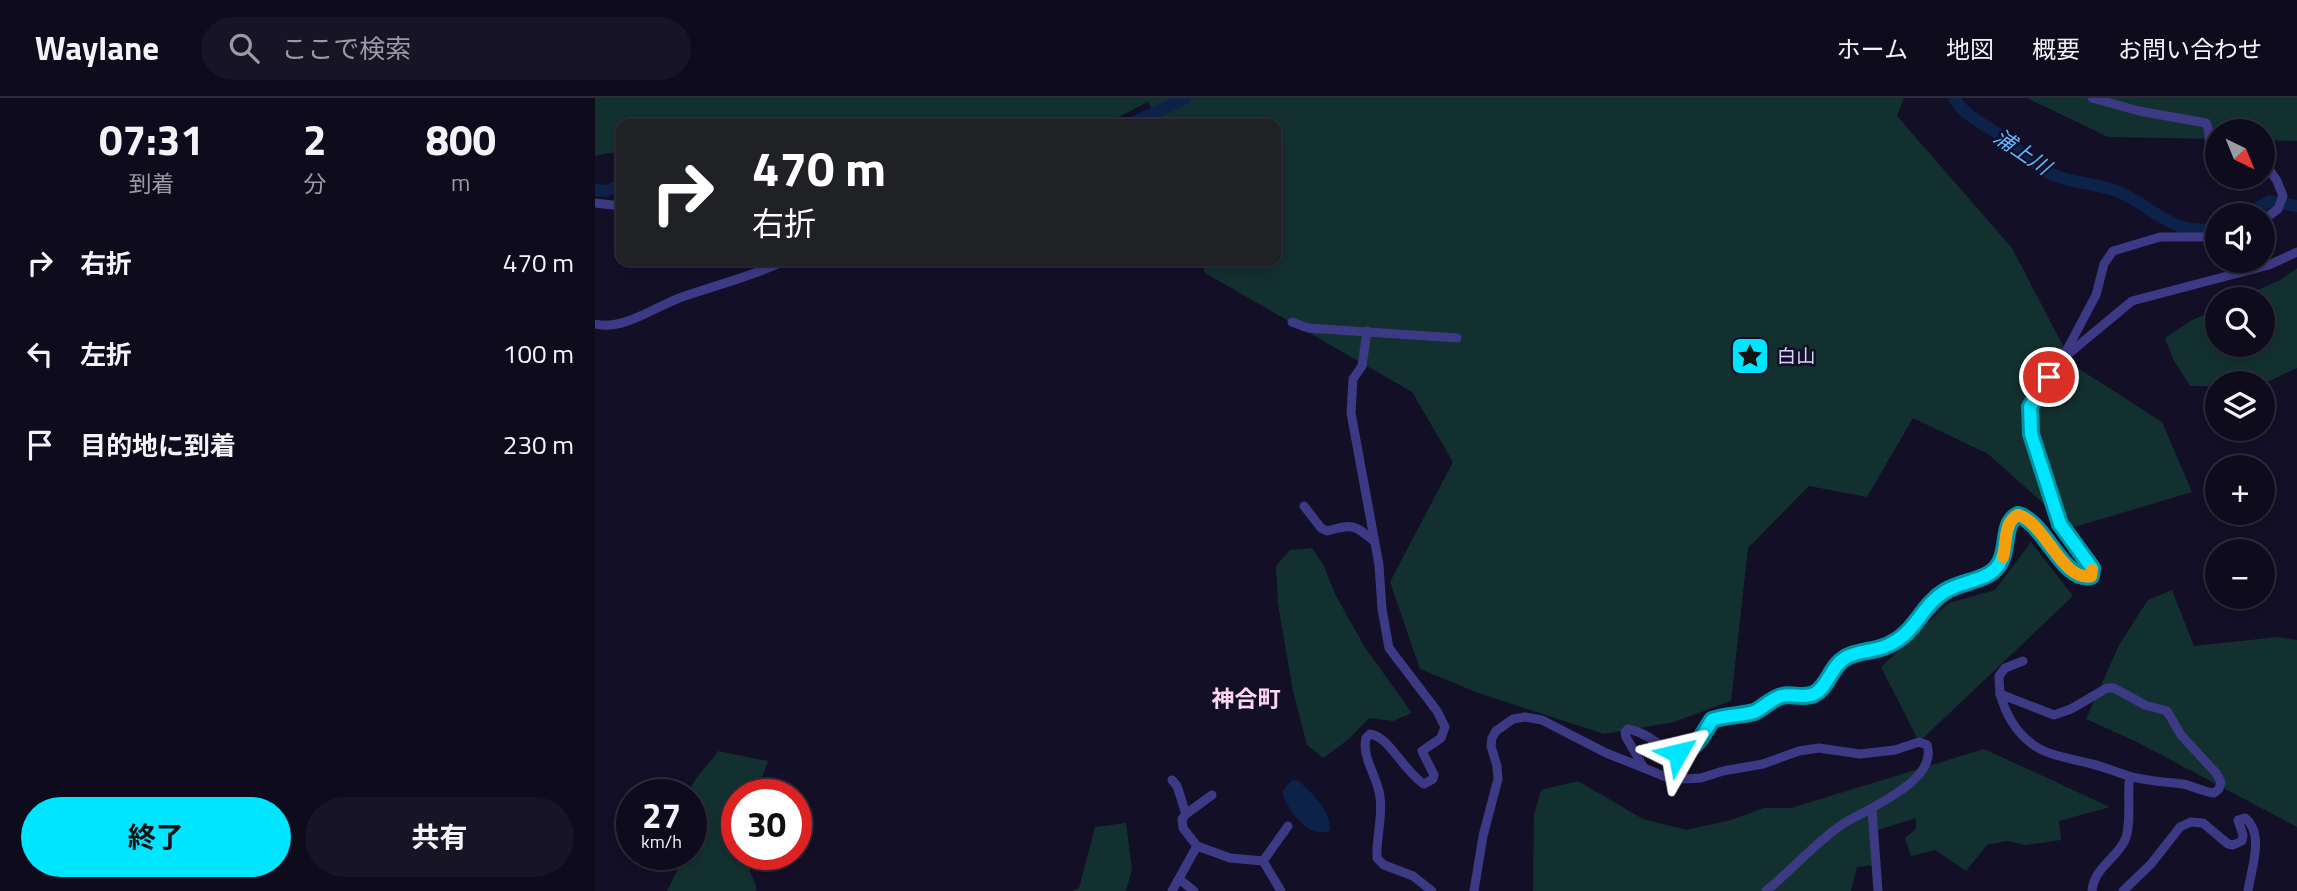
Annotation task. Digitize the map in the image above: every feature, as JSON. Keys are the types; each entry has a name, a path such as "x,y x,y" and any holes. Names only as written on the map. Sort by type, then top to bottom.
{"street":[{"path":"2092,98 2139,111 2205,123"},
{"path":"2275,178 2283,196 2275,211"},
{"path":"595,203 616,205"},
{"path":"1644,768 1626,737 1625,732 1628,729 1636,730 1678,753 1686,752 1694,747 1712,720 1752,712 1781,696 1814,694 1844,658 1885,646 1898,639 1908,633 1943,592 1989,574 1995,569 2005,554 2009,523 2013,517 2024,516 2037,527 2059,558 2071,569 2080,576 2091,576 2092,568 2060,524 2031,434 2030,407 2063,357 2096,295 2104,264 2113,251 2160,237 2205,237"},
{"path":"2063,357 2133,301 2269,265 2297,252"},
{"path":"595,324 611,325 625,321 680,298 774,266"},
{"path":"1291,323 1308,328 1457,338"},
{"path":"1367,331 1362,366 1353,379 1351,408 1379,565 1382,608 1389,648 1437,711 1445,727 1441,738 1422,751 1434,775 1433,779 1424,784 1401,764 1382,739 1374,734 1366,738 1365,750 1380,794 1382,810 1377,858 1384,865 1413,876 1432,891"},
{"path":"1304,506 1321,528 1327,531 1348,525 1356,527 1374,541"},
{"path":"2000,694 2055,715 2107,688 2114,688 2145,705 2167,711 2181,735 2216,773 2221,782 2219,789 2214,793 2185,784 2131,777 2107,768 2052,755 2032,744 2007,715 2000,694 1999,676 2005,668 2023,661"},
{"path":"1474,891 1483,836 1498,779 1491,747 1492,738 1496,731 1513,719 1525,717 1542,720 1607,753 1666,777 1701,778 1819,748 1860,754 1895,750 1919,742 1927,745 1928,761 1909,785 1872,809 1843,823 1766,891"},
{"path":"2092,891 2093,881 2128,833 2131,777"},
{"path":"1172,780 1177,786 1186,814"},
{"path":"1212,795 1186,814 1181,825 1197,846 1230,858 1263,862"},
{"path":"1872,809 1878,891"},
{"path":"2123,891 2151,863 2180,827 2198,821 2228,844 2238,845 2243,835 2238,820 2245,817 2252,826 2255,838 2248,891"},
{"path":"1263,862 1288,826"},
{"path":"1172,891 1197,846"},
{"path":"1263,862 1281,891"},
{"path":"1179,880 1194,891"}],"green space":[{"path":"595,98 1904,98 1897,116 2012,248 2073,365 2162,422 2192,492 2071,528 1988,454 1913,418 1867,497 1809,486 1748,548 1731,701 1674,722 1604,734 1478,693 1420,669 1390,582 1453,462 1412,392 1205,273 1203,266 1281,266 1281,119 1158,119 1148,102 1115,119 616,119 616,154 595,156"},
{"path":"2027,98 2297,98 2297,141 2275,140 2275,119 2205,119 2205,139 2108,137"},
{"path":"2297,268 2297,368 2275,378 2275,371 2205,371 2205,386 2190,386 2173,359 2165,338 2205,314 2205,357 2275,357 2275,287 2265,287"},
{"path":"2031,542 2073,596 1919,742 1881,667 1949,603 1995,590"},
{"path":"1312,548 1324,566 1335,594 1364,646 1412,713 1393,721 1369,718 1349,739 1323,758 1307,745 1293,691 1278,604 1276,566 1290,550"},
{"path":"2172,590 2194,646 2278,637 2297,640 2297,827 2137,742 2086,719 2119,645 2148,600"},
{"path":"1984,749 2110,807 2059,821 2061,840 2026,845 2007,841 1987,845 1966,871 1935,850 1911,856 1905,838 1916,829 1916,818 1872,832 1873,865 1857,867 1851,891 1533,891 1534,815 1541,790 1578,781 1643,819 1686,830 1731,820 1764,808 1791,808"},
{"path":"718,751 768,761 760,779 721,779 721,870 750,870 756,891 667,891 677,870 707,870 707,779 696,779"},
{"path":"1126,823 1132,870 1126,891 1072,891 1079,888 1095,827"}],"water":[{"path":"1292,780 1299,781 1320,803 1328,816 1330,831 1313,831 1296,817 1282,792"}],"waterway":[{"name":"浦上川","path":"1141,119 1186,98"},
{"name":"浦上川","path":"1954,98 1971,117 2001,136 2045,171 2068,180 2119,192 2176,225 2205,230"},
{"name":"浦上川","path":"595,190 606,191 616,187"},
{"name":"浦上川","path":"2267,203 2270,201 2297,206"}],"slow traffic":[{"path":"2003,557 2009,523 2018,515 2024,516 2037,527 2059,558 2080,576 2087,578 2091,576 2092,570"}],"place":[{"name":"白山","path":"1750,356"}],"district":[{"name":"神合町","path":"1246,699"}],"route":[{"path":"1678,753 1694,747 1712,720 1752,712 1781,696 1814,694 1844,658 1885,646 1908,633 1943,592 1989,574 2000,564 2005,554 2009,523 2013,517 2024,516 2037,527 2059,558 2071,569 2080,576 2091,576 2092,568 2060,524 2031,434 2030,407 2049,377"}]}
